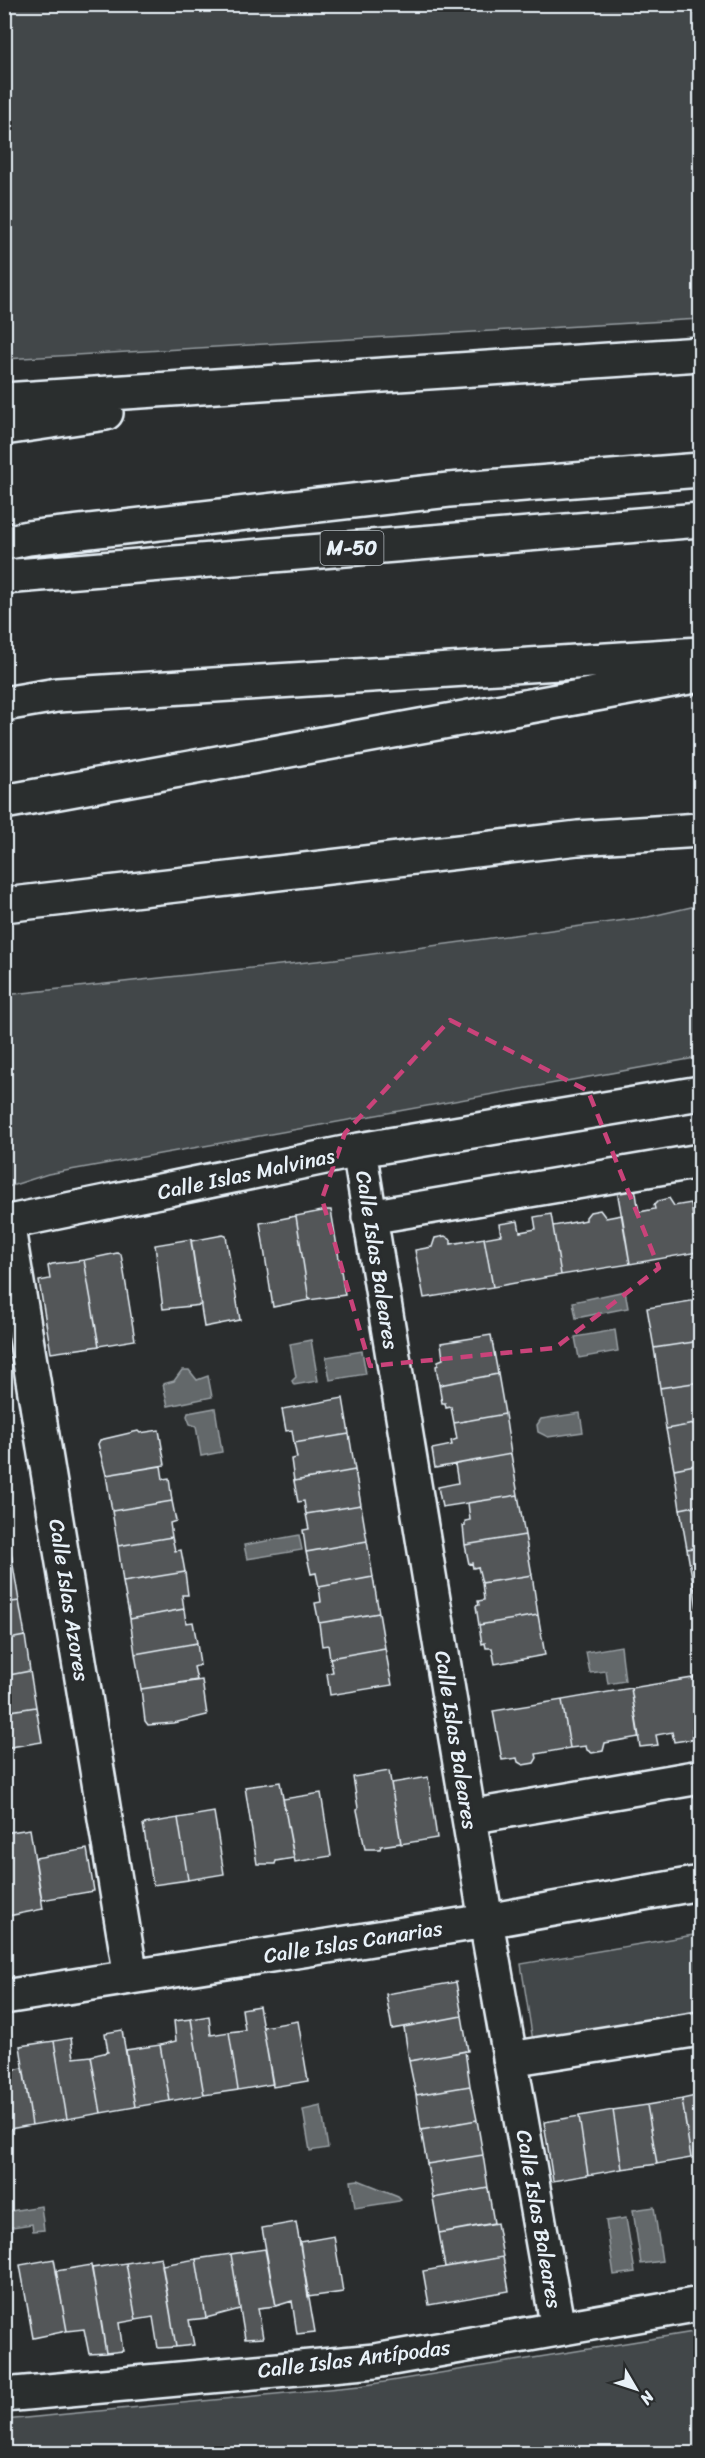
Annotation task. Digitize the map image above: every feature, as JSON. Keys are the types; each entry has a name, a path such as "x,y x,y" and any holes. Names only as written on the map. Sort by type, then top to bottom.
{"main road":[{"path":"4,400 700,354"},
{"path":"4,428 340,379"},
{"path":"4,543 28,538 449,490 700,470"},
{"name":"M-50","path":"4,577 700,520"},
{"path":"4,704 57,695 700,654"},
{"path":"4,802 700,675"},
{"path":"4,905 578,838 700,830"},
{"name":"Calle Islas Malvinas","path":"6,1223 359,1150 700,1093"},
{"name":"Calle Islas Baleares","path":"359,1150 468,1817 558,2329"},
{"path":"369,1217 700,1161"},
{"name":"Calle Islas Azores","path":"6,1223 131,1977"},
{"path":"468,1817 700,1777"},
{"name":"Calle Islas Canarias","path":"4,1997 486,1921 700,1883"},
{"path":"510,2059 700,2029"},
{"name":"Calle Islas Antípodas","path":"4,2395 375,2361 700,2304"}],"highlighted area":[{"path":"450,1020 588,1091 659,1268 555,1348 370,1366 322,1199 345,1133"}],"shaded area":[{"path":"5,4 700,5 700,319 5,359"},
{"path":"700,905 700,1057 48,1174 5,1188 5,995 335,959 648,917"},
{"path":"625,1291 628,1308 576,1318 573,1302"},
{"path":"615,1330 618,1351 579,1358 575,1337"},
{"path":"311,1340 318,1381 294,1385 292,1381 296,1377 290,1344"},
{"path":"362,1351 366,1374 330,1380 326,1357"},
{"path":"182,1370 189,1370 197,1380 208,1376 212,1397 168,1406 163,1384 174,1381"},
{"path":"215,1408 222,1452 201,1456 196,1426 190,1424 187,1416 188,1413"},
{"path":"580,1413 583,1432 548,1437 538,1432 537,1425 541,1419"},
{"path":"299,1535 302,1550 247,1559 244,1545"},
{"path":"621,1646 625,1681 608,1684 606,1671 590,1673 586,1652"},
{"path":"700,1934 700,2013 533,2041 521,1964"},
{"path":"321,2106 328,2148 310,2151 303,2110"},
{"path":"358,2180 401,2199 355,2208 351,2181"},
{"path":"41,2206 44,2230 33,2231 32,2224 6,2228 5,2212"},
{"path":"654,2207 662,2261 641,2264 633,2210"},
{"path":"626,2218 635,2272 614,2275 606,2221"},
{"path":"700,2331 700,2453 5,2453 5,2420 360,2386"}],"building":[{"path":"635,1187 639,1212 655,1209 654,1205 658,1201 669,1198 674,1206 691,1203 698,1252 630,1264 617,1190"},
{"path":"331,1210 345,1295 309,1300 296,1216"},
{"path":"600,1210 606,1218 622,1215 630,1264 561,1275 553,1226 586,1220 590,1212"},
{"path":"551,1214 561,1275 493,1287 484,1238 501,1235 499,1224 518,1221 520,1232 536,1229 534,1217"},
{"path":"296,1216 309,1300 273,1307 260,1223"},
{"path":"226,1236 240,1320 204,1327 191,1241"},
{"path":"445,1236 451,1240 451,1244 484,1238 493,1287 424,1298 415,1250 432,1247 435,1238"},
{"path":"191,1239 201,1305 163,1309 155,1245"},
{"path":"121,1254 135,1340 99,1346 84,1260"},
{"path":"84,1260 99,1346 51,1353 39,1281 50,1279 48,1266 52,1264"},
{"path":"697,1300 700,1316 700,1341 654,1348 647,1308"},
{"path":"491,1335 498,1374 439,1385 436,1366 438,1361 443,1359 441,1343"},
{"path":"700,1341 700,1382 660,1388 654,1348"},
{"path":"498,1374 505,1414 454,1423 451,1407 446,1408 445,1403 442,1403 439,1385"},
{"path":"700,1382 700,1423 666,1429 660,1388"},
{"path":"343,1398 349,1434 294,1443 292,1430 286,1431 282,1409"},
{"path":"505,1414 511,1454 435,1468 432,1449 452,1445 451,1441 457,1439 454,1423"},
{"path":"700,1423 700,1464 674,1469 666,1429"},
{"path":"159,1430 165,1465 106,1475 98,1444 100,1440 138,1431 140,1433"},
{"path":"349,1434 355,1470 294,1481 291,1459 297,1458 294,1443"},
{"path":"511,1454 518,1495 442,1507 438,1487 458,1483 455,1464"},
{"path":"700,1464 700,1505 680,1509 674,1469"},
{"path":"161,1466 163,1479 169,1478 172,1501 112,1511 106,1475"},
{"path":"355,1470 361,1505 306,1514 304,1501 298,1502 294,1481"},
{"path":"518,1495 525,1535 465,1545 463,1526 465,1526 465,1521 470,1520 468,1503"},
{"path":"172,1501 176,1521 170,1523 172,1537 118,1546 112,1511"},
{"path":"361,1505 367,1541 306,1552 303,1530 309,1529 306,1514"},
{"path":"700,1505 700,1547 687,1549 680,1509"},
{"path":"4,1531 8,1531 13,1565 4,1566"},
{"path":"525,1535 532,1575 482,1583 478,1567 473,1568 472,1563 469,1564 465,1545"},
{"path":"172,1537 175,1551 181,1550 185,1572 123,1582 118,1546"},
{"path":"367,1541 373,1577 319,1587 316,1573 311,1574 306,1552"},
{"path":"700,1547 700,1588 694,1589 687,1549"},
{"path":"13,1565 19,1601 4,1603 4,1566"},
{"path":"185,1572 188,1595 182,1595 184,1609 130,1619 123,1582"},
{"path":"532,1575 538,1615 479,1625 476,1606 479,1605 478,1601 484,1600 482,1583"},
{"path":"373,1577 379,1613 319,1623 315,1603 321,1602 319,1587"},
{"path":"700,1588 700,1629 694,1589"},
{"path":"19,1601 25,1636 4,1640 4,1603"},
{"path":"184,1609 186,1623 193,1622 197,1643 135,1654 130,1619"},
{"path":"379,1613 385,1648 330,1658 328,1645 322,1646 319,1623"},
{"path":"538,1615 545,1655 495,1664 492,1648 486,1648 485,1643 482,1644 479,1625"},
{"path":"25,1636 30,1671 4,1676 4,1640"},
{"path":"197,1643 200,1665 194,1667 197,1680 141,1689 135,1654"},
{"path":"385,1648 392,1685 330,1695 327,1673 333,1672 330,1658"},
{"path":"30,1671 36,1707 4,1712 4,1676"},
{"path":"699,1677 700,1727 692,1729 693,1739 674,1742 672,1732 656,1735 658,1745 640,1747 631,1688"},
{"path":"202,1680 207,1715 174,1723 148,1725 145,1721 141,1689"},
{"path":"631,1688 639,1737 605,1743 603,1751 592,1753 587,1750 586,1746 570,1748 562,1700"},
{"path":"562,1700 570,1748 536,1754 537,1758 534,1763 523,1765 518,1762 517,1758 502,1760 493,1711"},
{"path":"36,1707 42,1742 4,1748 4,1712"},
{"path":"389,1771 401,1843 381,1846 380,1849 365,1849 353,1777"},
{"path":"428,1777 437,1838 401,1844 391,1783"},
{"path":"280,1782 294,1858 276,1861 275,1864 257,1864 245,1787"},
{"path":"321,1793 331,1856 295,1862 283,1799"},
{"path":"214,1812 224,1874 188,1880 178,1818"},
{"path":"178,1818 188,1880 153,1885 143,1824"},
{"path":"30,1829 43,1909 8,1916 4,1893 4,1833"},
{"path":"87,1849 94,1891 42,1900 35,1858"},
{"path":"4,1893 8,1916 4,1917"},
{"path":"456,1982 462,2016 392,2029 386,1994"},
{"path":"259,2006 273,2084 238,2090 229,2032 245,2030 242,2009"},
{"path":"209,2016 211,2035 229,2032 238,2090 204,2095 191,2019"},
{"path":"462,2016 468,2051 409,2061 404,2027"},
{"path":"191,2019 204,2095 170,2101 160,2045 176,2041 174,2021"},
{"path":"298,2021 308,2081 273,2087 263,2027"},
{"path":"122,2030 135,2107 101,2113 91,2056 108,2052 105,2033"},
{"path":"71,2038 74,2058 91,2056 101,2113 67,2119 54,2041"},
{"path":"54,2041 67,2119 32,2125 20,2046"},
{"path":"160,2045 170,2101 135,2107 126,2050"},
{"path":"465,2051 470,2086 416,2095 409,2061"},
{"path":"23,2068 32,2125 4,2130 4,2071"},
{"path":"470,2086 477,2120 421,2130 416,2095"},
{"path":"700,2095 700,2157 691,2158 682,2099"},
{"path":"682,2099 691,2158 657,2164 647,2105"},
{"path":"647,2105 657,2164 622,2169 613,2110"},
{"path":"613,2110 622,2169 588,2175 579,2116"},
{"path":"579,2116 588,2175 553,2181 544,2122"},
{"path":"477,2120 483,2155 427,2164 421,2130"},
{"path":"483,2155 488,2188 433,2198 427,2164"},
{"path":"488,2188 494,2223 439,2233 433,2198"},
{"path":"296,2222 315,2332 297,2334 292,2301 276,2306 262,2228"},
{"path":"497,2223 503,2257 445,2267 439,2233"},
{"path":"334,2236 343,2292 308,2297 300,2242"},
{"path":"265,2249 276,2306 258,2308 263,2338 245,2339 231,2254"},
{"path":"231,2254 240,2309 206,2318 196,2259"},
{"path":"161,2257 176,2347 158,2348 153,2317 136,2320 126,2263"},
{"path":"503,2257 509,2291 429,2305 423,2271"},
{"path":"54,2259 67,2331 33,2338 20,2265"},
{"path":"196,2259 206,2318 189,2320 194,2345 176,2347 162,2265"},
{"path":"126,2263 136,2320 119,2323 123,2351 106,2353 92,2268"},
{"path":"91,2265 106,2353 89,2354 84,2329 67,2331 56,2271"}]}
